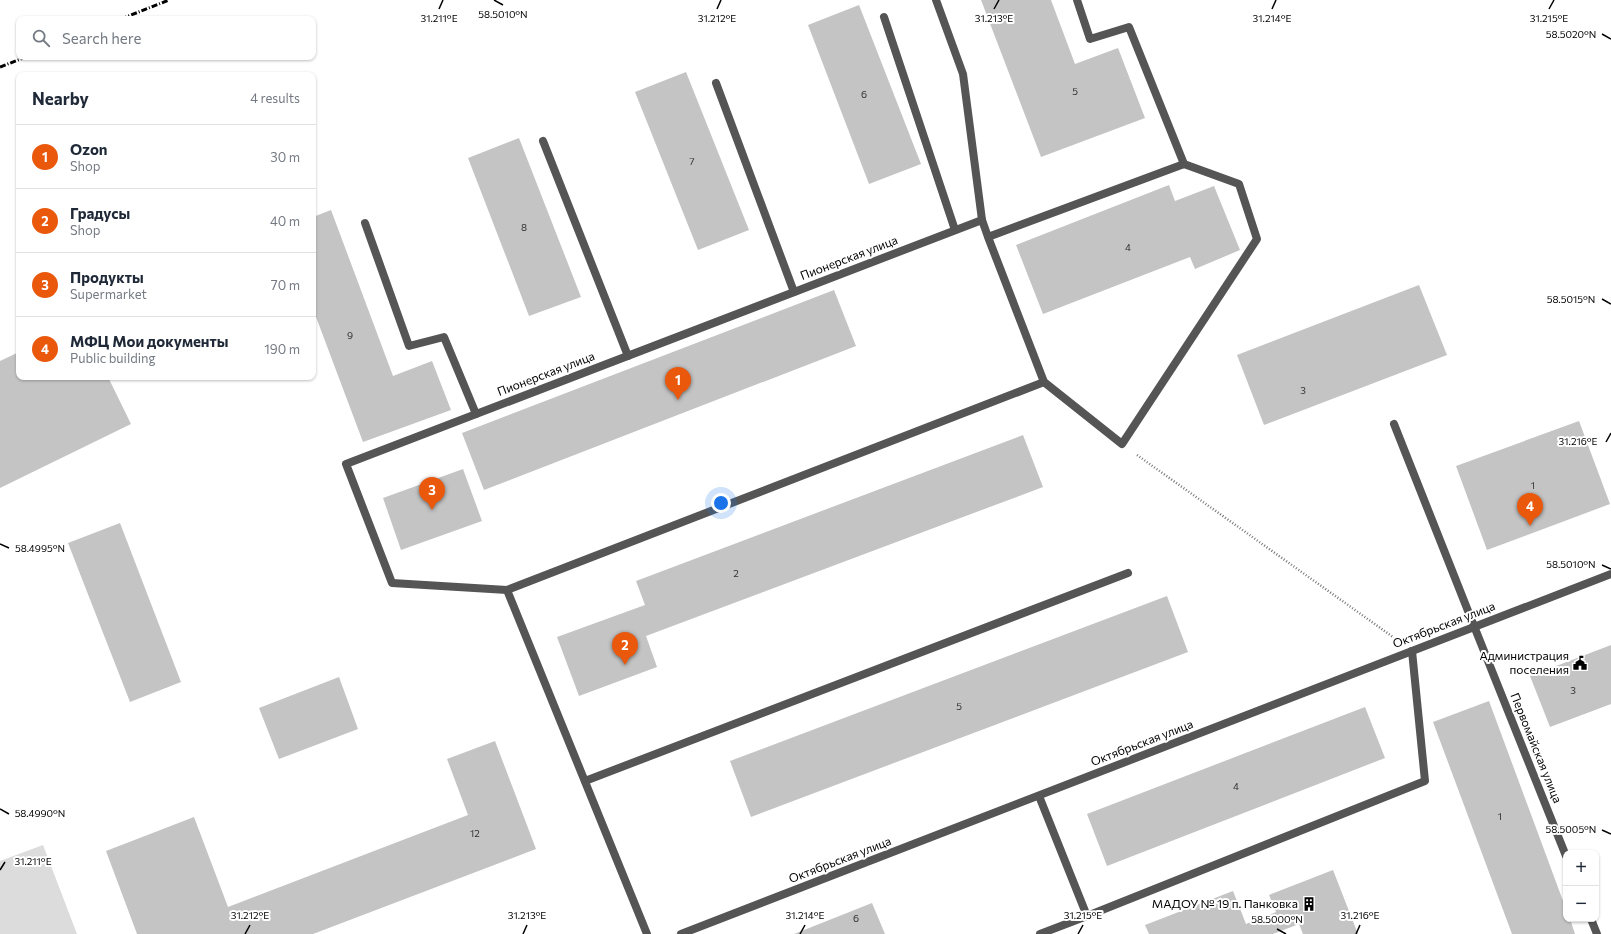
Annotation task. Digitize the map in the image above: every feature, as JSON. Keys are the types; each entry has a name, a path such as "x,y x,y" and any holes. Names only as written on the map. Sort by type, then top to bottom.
{"street":[{"path":"936,0 963,74 982,220 988,237 1044,382 1122,444 1257,239 1239,184 1184,164 988,237"},
{"path":"1077,0 1090,39 1129,27 1184,164"},
{"path":"884,17 955,230"},
{"path":"716,83 794,292"},
{"path":"543,141 628,356"},
{"name":"Пионерская улица","path":"507,590 392,583 346,464 982,220"},
{"path":"365,223 409,346 444,337 476,414"},
{"path":"647,934 507,590 1044,382"},
{"name":"Первомайская улица","path":"1394,424 1564,850"},
{"path":"585,781 1128,573"},
{"name":"Октябрьская улица","path":"681,934 1611,574"},
{"path":"1040,934 1426,781 1412,650"},
{"path":"1039,796 1087,916"},
{"path":"1592,922 1597,934"}],"path":[{"path":"1122,444 1412,650"}],"shaded area":[{"path":"43,845 77,934 0,934 0,861"}],"building":[{"path":"981,0 1051,0 1075,64 1118,48 1145,118 1041,157"},
{"path":"859,5 921,164 869,184 808,25"},
{"path":"686,72 749,230 698,250 635,92"},
{"path":"519,138 581,297 529,316 468,158"},
{"path":"1169,185 1175,201 1214,186 1240,250 1195,269 1190,257 1043,314 1016,245"},
{"path":"331,210 393,376 432,361 451,410 363,442 316,317 316,216"},
{"path":"1419,285 1447,355 1264,425 1237,355"},
{"path":"834,290 856,346 484,490 462,433"},
{"path":"16,353 16,380 109,380 131,424 0,488 0,361"},
{"path":"1579,421 1610,504 1487,550 1456,466"},
{"path":"1023,435 1043,487 646,636 657,667 579,696 557,637 645,605 636,581"},
{"path":"463,469 482,521 401,550 383,498"},
{"path":"120,523 181,682 130,702 68,543"},
{"path":"1167,596 1188,652 751,817 730,761"},
{"path":"1611,645 1611,704 1550,727 1530,676"},
{"path":"339,677 358,729 279,759 259,708"},
{"path":"1489,701 1563,901 1563,922 1571,922 1575,934 1512,934 1433,722"},
{"path":"1365,707 1385,758 1107,866 1087,814"},
{"path":"495,741 536,849 313,934 137,934 106,851 194,817 228,907 468,815 447,759"},
{"name":"МАДОУ № 19 п. Панковка","path":"1333,870 1358,934 1303,934 1299,924 1273,934 1149,934 1145,925 1233,891 1246,924 1276,912 1269,895"},
{"path":"872,903 885,934 794,934"}],"railway":[{"path":"129,16 169,0"},
{"path":"0,67 18,60"}],"place":[{"name":"Ozon","path":"678,400"},
{"name":"Продукты","path":"432,510"},
{"name":"МФЦ Мои документы","path":"1530,526"},
{"name":"Администрация поселения","path":"1580,663"},
{"name":"Градусы","path":"625,665"},
{"name":"МАДОУ № 19 п. Панковка","path":"1309,904"}]}
